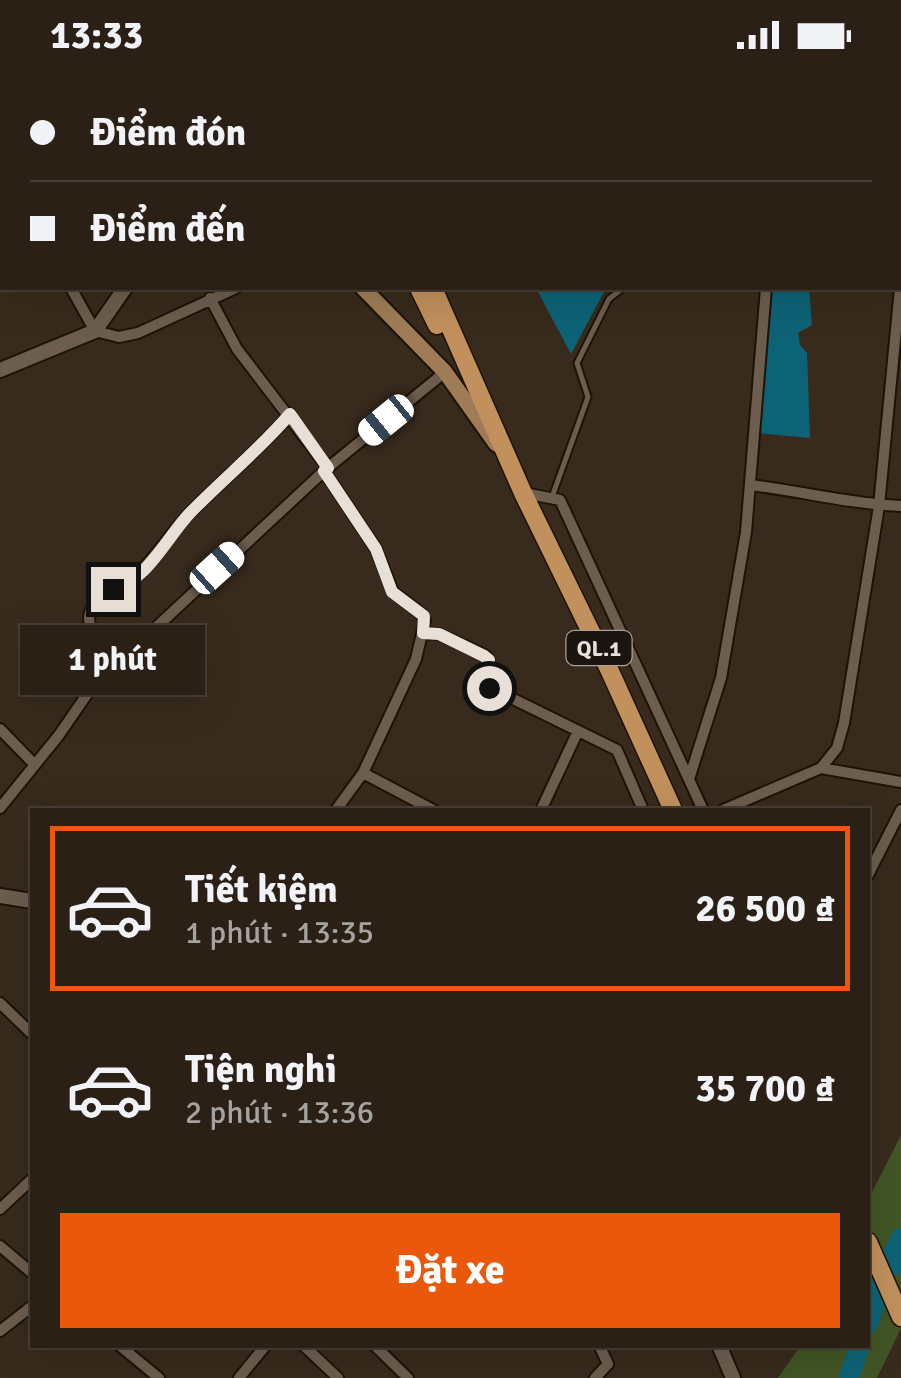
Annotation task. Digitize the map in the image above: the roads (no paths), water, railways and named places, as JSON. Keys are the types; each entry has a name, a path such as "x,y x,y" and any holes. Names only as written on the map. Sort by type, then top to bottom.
{"highway":[{"name":"QL.1","path":"420,290 512,467"},
{"name":"QL.1","path":"434,290 523,493 672,808"},
{"path":"870,1246 901,1316"}],"main road":[{"path":"365,290 445,372 512,467"}],"street":[{"path":"72,290 95,331 119,337 138,333 231,290"},
{"path":"0,370 95,331 124,290"},
{"path":"689,778 721,678 746,532 766,290"},
{"path":"728,808 822,768 837,748 878,506 900,290"},
{"path":"210,298 237,349 290,414 376,549 392,592 424,616 416,659 363,772 337,808"},
{"path":"0,808 92,687 326,470 445,372"},
{"path":"116,664 90,627 94,607 108,591 135,577 190,514 290,414"},
{"path":"750,485 806,492 850,504 901,506"},
{"path":"523,493 560,500 702,808"},
{"path":"423,633 439,634 489,660 484,672 489,688 616,750 642,808"},
{"path":"0,728 35,765"},
{"path":"543,808 578,731"},
{"path":"822,768 901,782"},
{"path":"363,772 430,808"},
{"path":"870,871 901,810"},
{"path":"0,896 30,901"},
{"path":"0,1003 30,1032"},
{"path":"0,1210 30,1181"},
{"path":"0,1246 30,1271"},
{"path":"0,1331 30,1308"},
{"path":"123,1348 159,1378"},
{"path":"240,1378 259,1348"},
{"path":"307,1348 338,1378"},
{"path":"377,1348 408,1378"},
{"path":"595,1378 608,1364 601,1348"},
{"path":"721,1348 733,1378"}],"lane":[{"path":"552,497 588,398 577,363 609,299 620,290"}],"water":[{"path":"537,290 605,290 571,354"},
{"path":"767,290 809,290 812,325 798,333 800,345 807,353 810,438 758,433"}],"waterway":[{"path":"870,1318 901,1238"},
{"path":"891,1258 901,1270"},
{"path":"849,1378 859,1348"}]}
